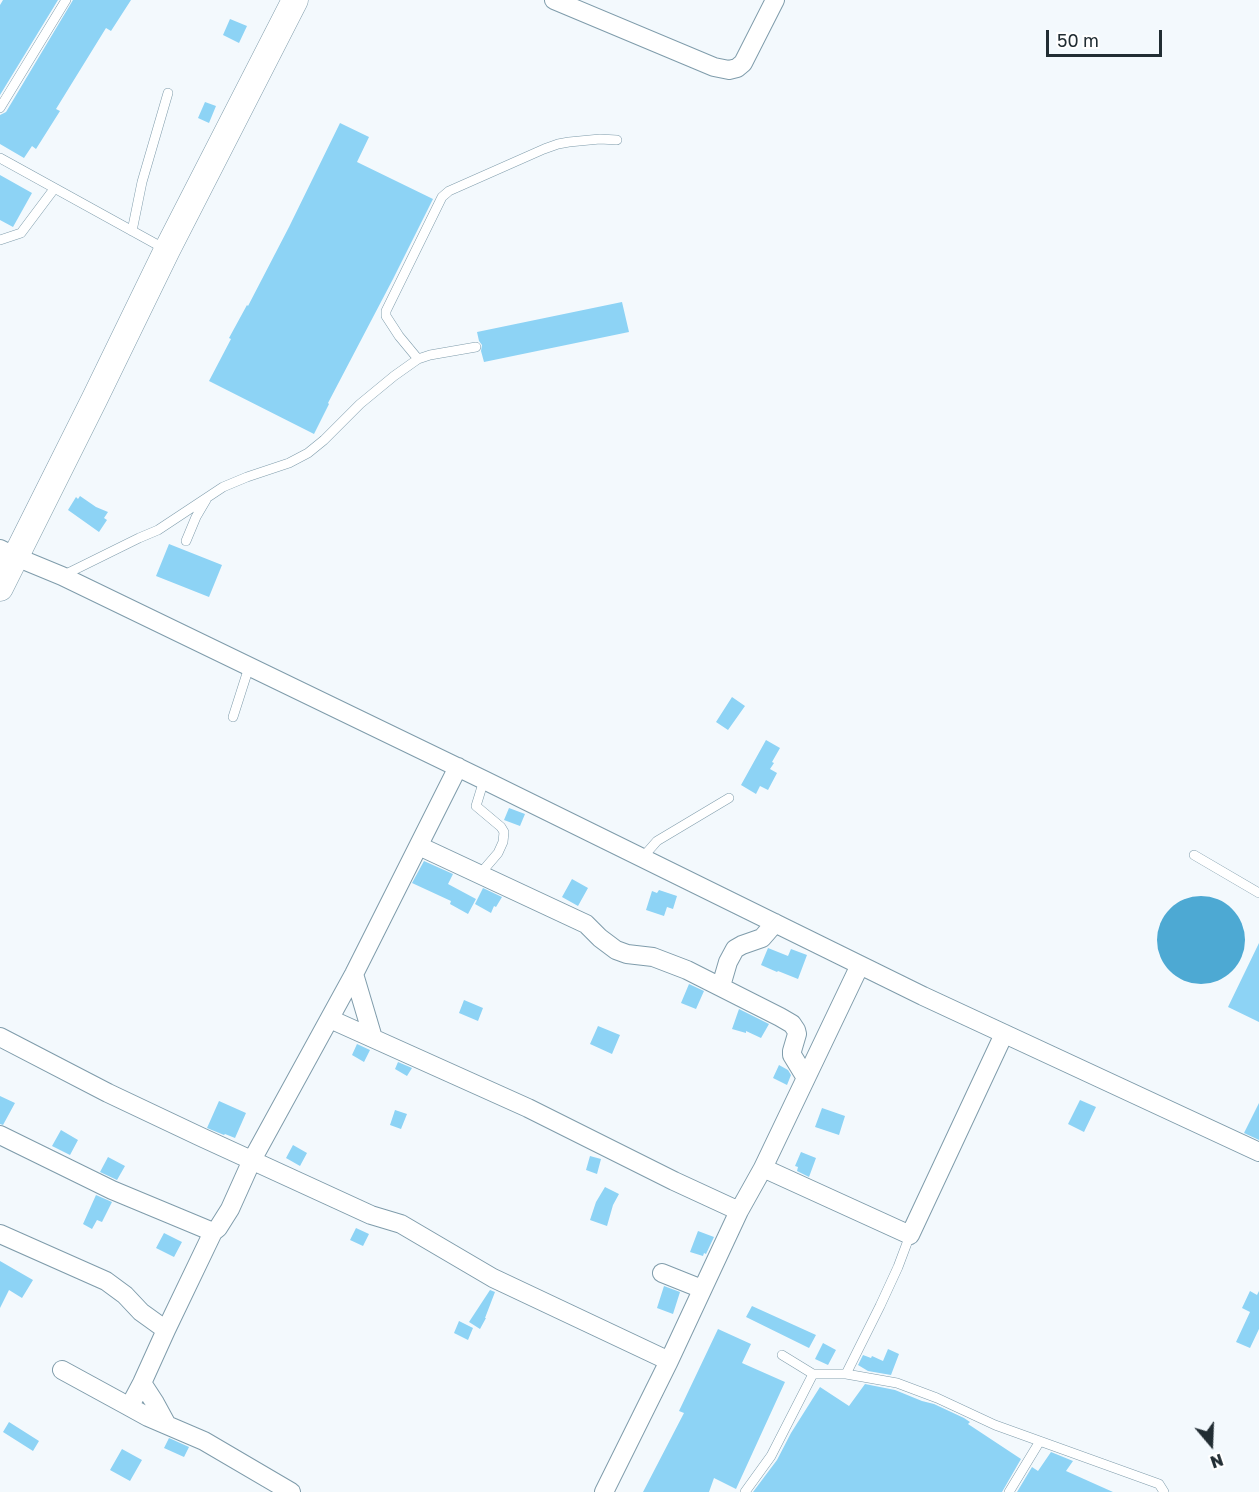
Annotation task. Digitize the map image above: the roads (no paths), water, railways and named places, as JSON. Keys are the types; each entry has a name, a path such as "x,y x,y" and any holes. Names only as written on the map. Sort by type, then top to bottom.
{"street":[{"path":"0,588 8,553 295,0"},
{"path":"554,0 714,67 729,70 743,63 775,0"},
{"path":"8,553 62,576 458,767 860,965 1259,1152"},
{"path":"128,1406 142,1383 213,1232 230,1209 252,1160 354,974 458,767"},
{"path":"419,846 586,924 616,950 627,954 652,957 687,970 792,1024 797,1034 792,1055 806,1078"},
{"path":"721,986 728,962 735,949 762,938 774,923"},
{"path":"604,1492 669,1361 738,1211 764,1168 860,965"},
{"path":"354,974 373,1038"},
{"path":"330,1019 528,1108 738,1211"},
{"path":"764,1168 910,1235 1005,1034"},
{"path":"0,1037 108,1093 371,1215 401,1224 493,1278 669,1361"},
{"path":"2,1142 213,1232"},
{"path":"0,1234 106,1281 125,1295 141,1312 166,1330"},
{"path":"662,1273 702,1289"},
{"path":"62,1370 128,1406 204,1441 291,1492"},
{"path":"142,1383 166,1425"}],"lane":[{"path":"0,108 66,0"},
{"path":"132,231 142,182 168,93"},
{"path":"418,359 399,336 386,316 386,311 442,196 558,144 600,139 617,140"},
{"path":"0,158 167,250"},
{"path":"0,240 21,233 54,189"},
{"path":"62,576 158,530 234,482 289,463 308,453 360,404 418,359 476,347"},
{"path":"186,541 196,516 208,497"},
{"path":"233,717 249,667"},
{"path":"480,874 498,853 504,832 501,826 476,806 484,780"},
{"path":"643,857 657,841 729,798"},
{"path":"1194,855 1259,893"},
{"path":"846,1374 898,1267 910,1235"},
{"path":"782,1355 813,1374 846,1374 897,1383 938,1398 995,1425 1159,1484 1164,1492"},
{"path":"745,1492 771,1456 813,1374"},
{"path":"1009,1492 1040,1441"}],"water":[{"path":"1201,896 1226,903 1238,915 1245,940 1238,965 1226,977 1201,984 1176,977 1164,965 1157,940 1164,915 1176,903"}]}
